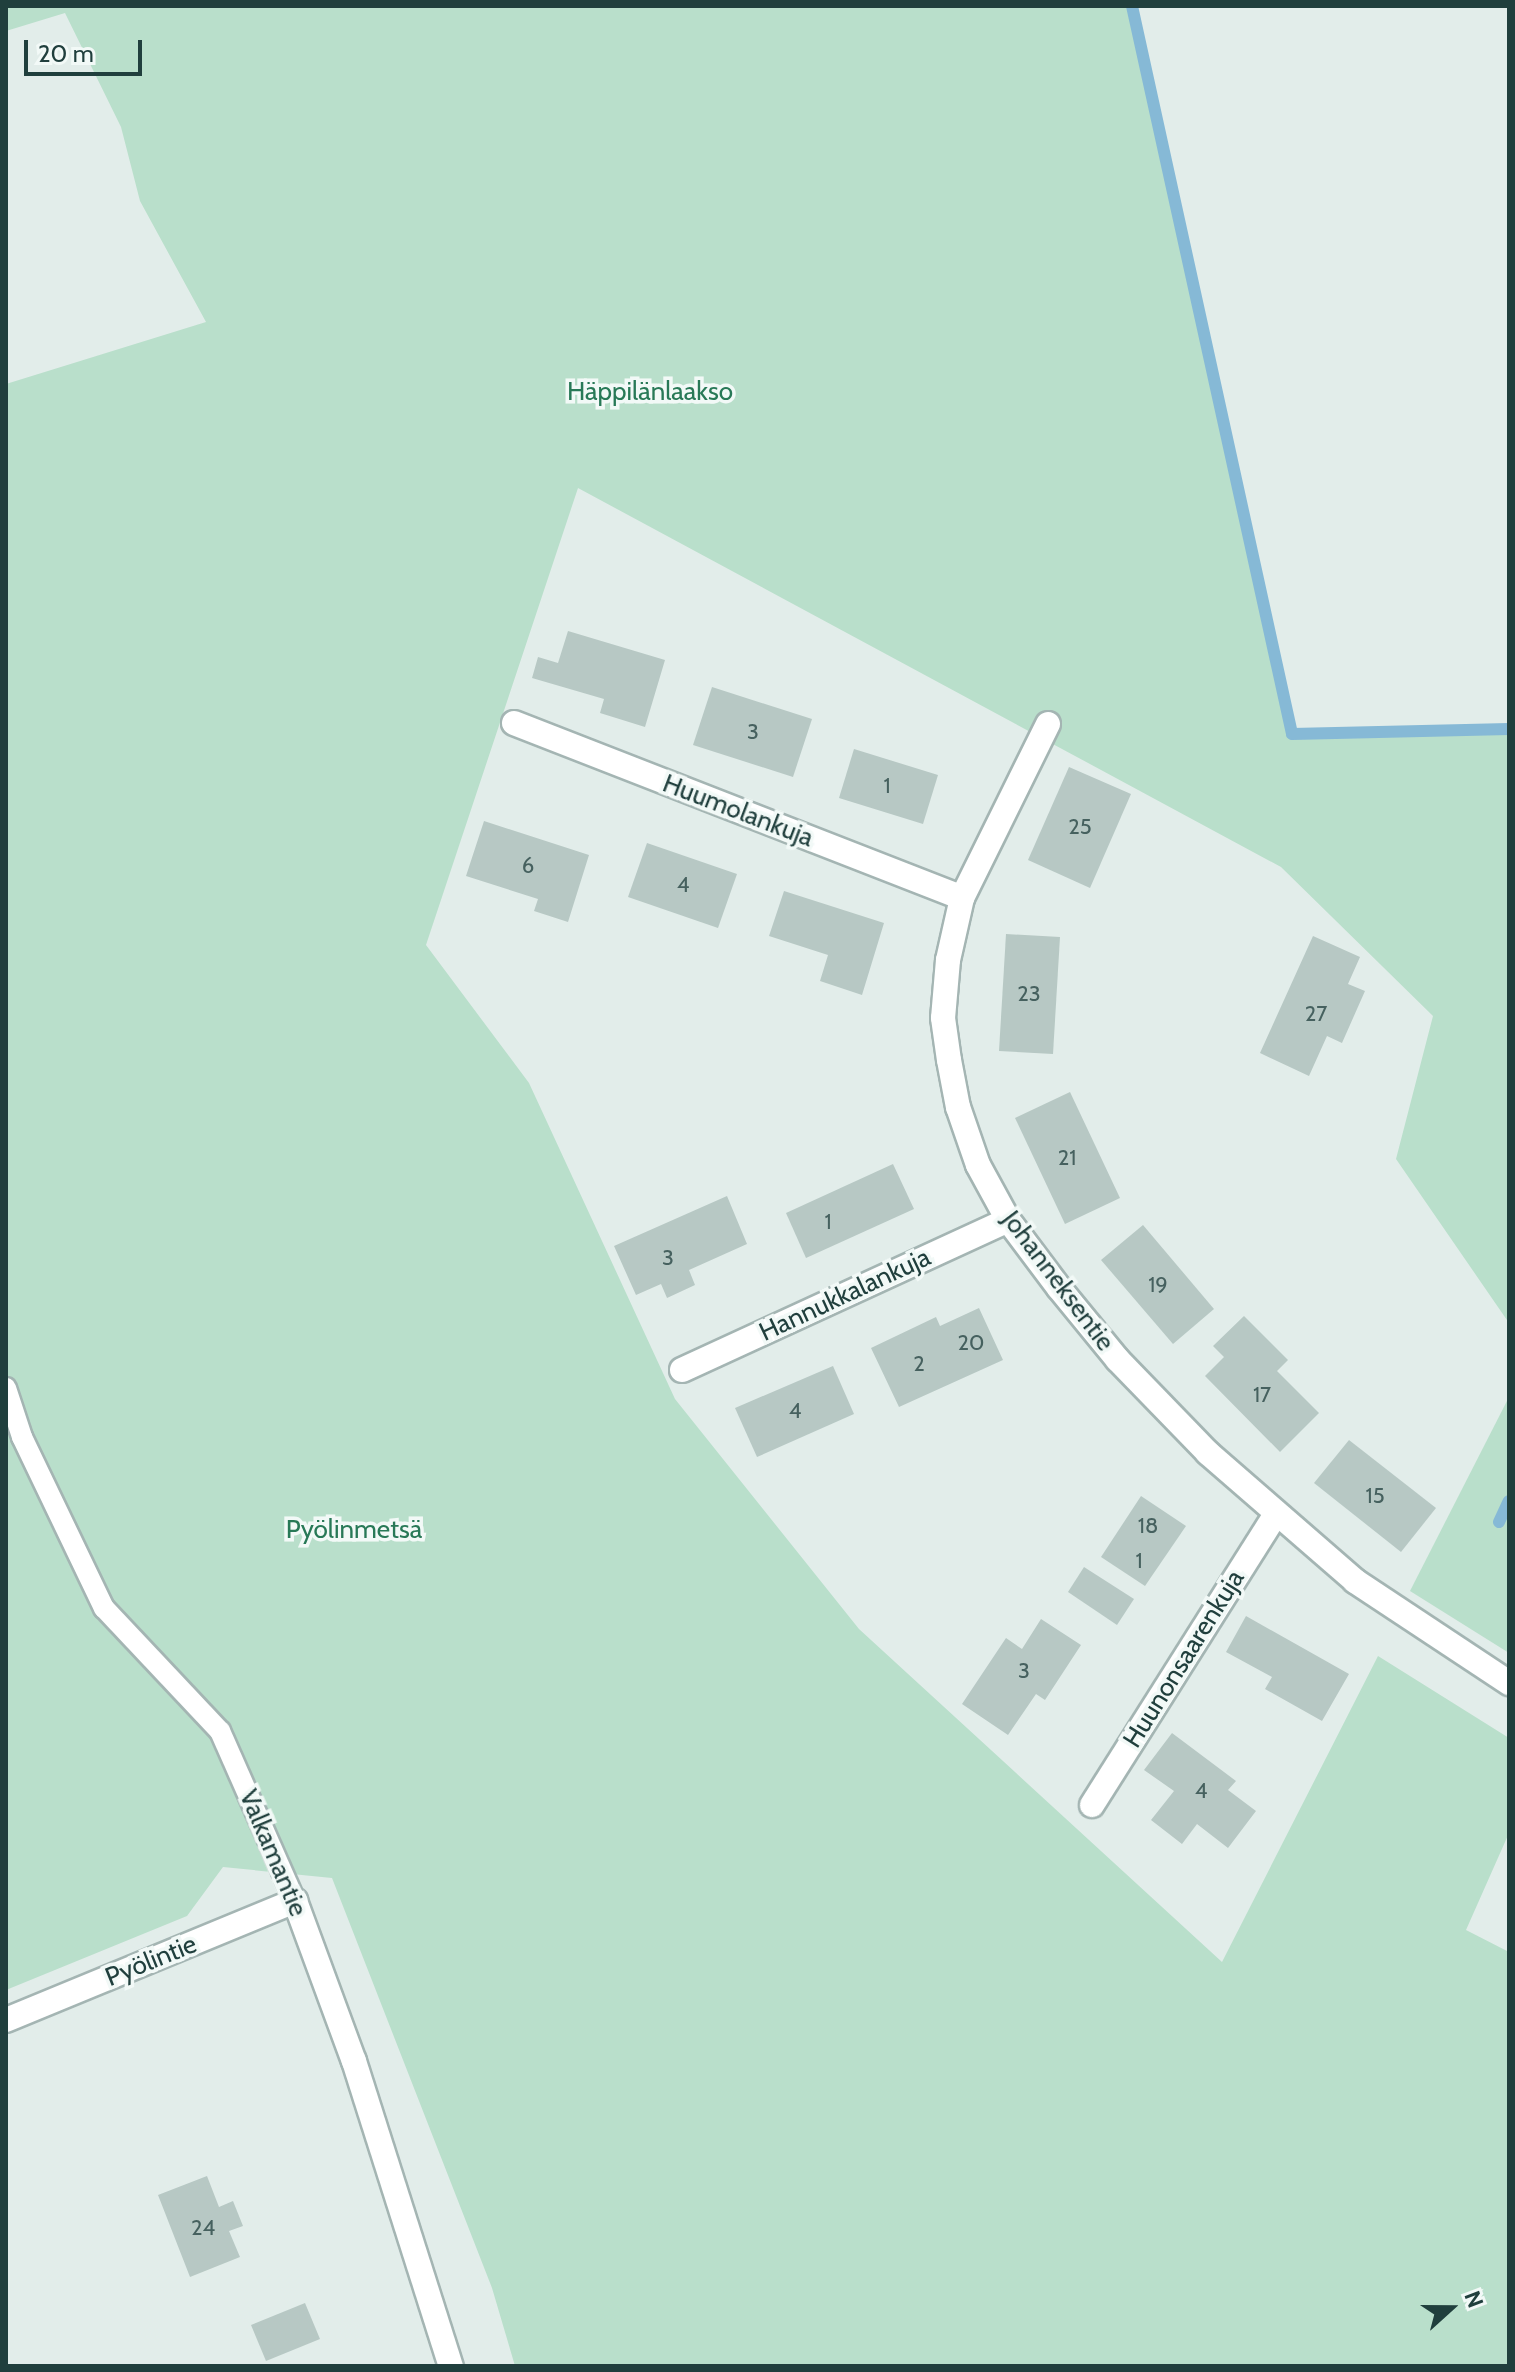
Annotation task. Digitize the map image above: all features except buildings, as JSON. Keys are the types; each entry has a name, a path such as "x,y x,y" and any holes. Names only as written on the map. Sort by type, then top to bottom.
{"street":[{"name":"Huumolankuja","path":"514,723 962,898"},
{"name":"Johanneksentie","path":"1048,724 962,898 948,960 943,1018 949,1060 958,1107 978,1165 1008,1220 1118,1360 1276,1514 1355,1581 1509,1683"},
{"name":"Hannukkalankuja","path":"682,1370 1008,1220"},
{"name":"Huunonsaarenkuja","path":"1092,1805 1276,1514"},
{"name":"Pyölintie","path":"6,2020 295,1901"},
{"name":"Valkamantie","path":"295,1901 354,2061 451,2366"}],"lane":[{"name":"Valkamantie","path":"6,1388 22,1437 104,1608 220,1731 295,1901"}],"green space":[{"path":"6,6 1132,6 1292,733 1509,729 1509,1323 1396,1159 1433,1016 1281,867 578,488 426,945 529,1083 675,1399 859,1629 1222,1962 1378,1656 1509,1738 1509,1833 1466,1930 1509,1952 1509,2366 515,2366 492,2288 332,1878 223,1867 187,1916 6,1990 6,384 206,322 140,201 121,127 65,13 6,31"},
{"path":"1509,1397 1509,1653 1410,1591"}],"waterway":[{"path":"1132,6 1292,734 1509,729"},
{"path":"1499,1522 1509,1501"}],"park label":[{"name":"Häppilänlaakso","path":"650,392"},
{"name":"Pyölinmetsä","path":"354,1530"}]}
